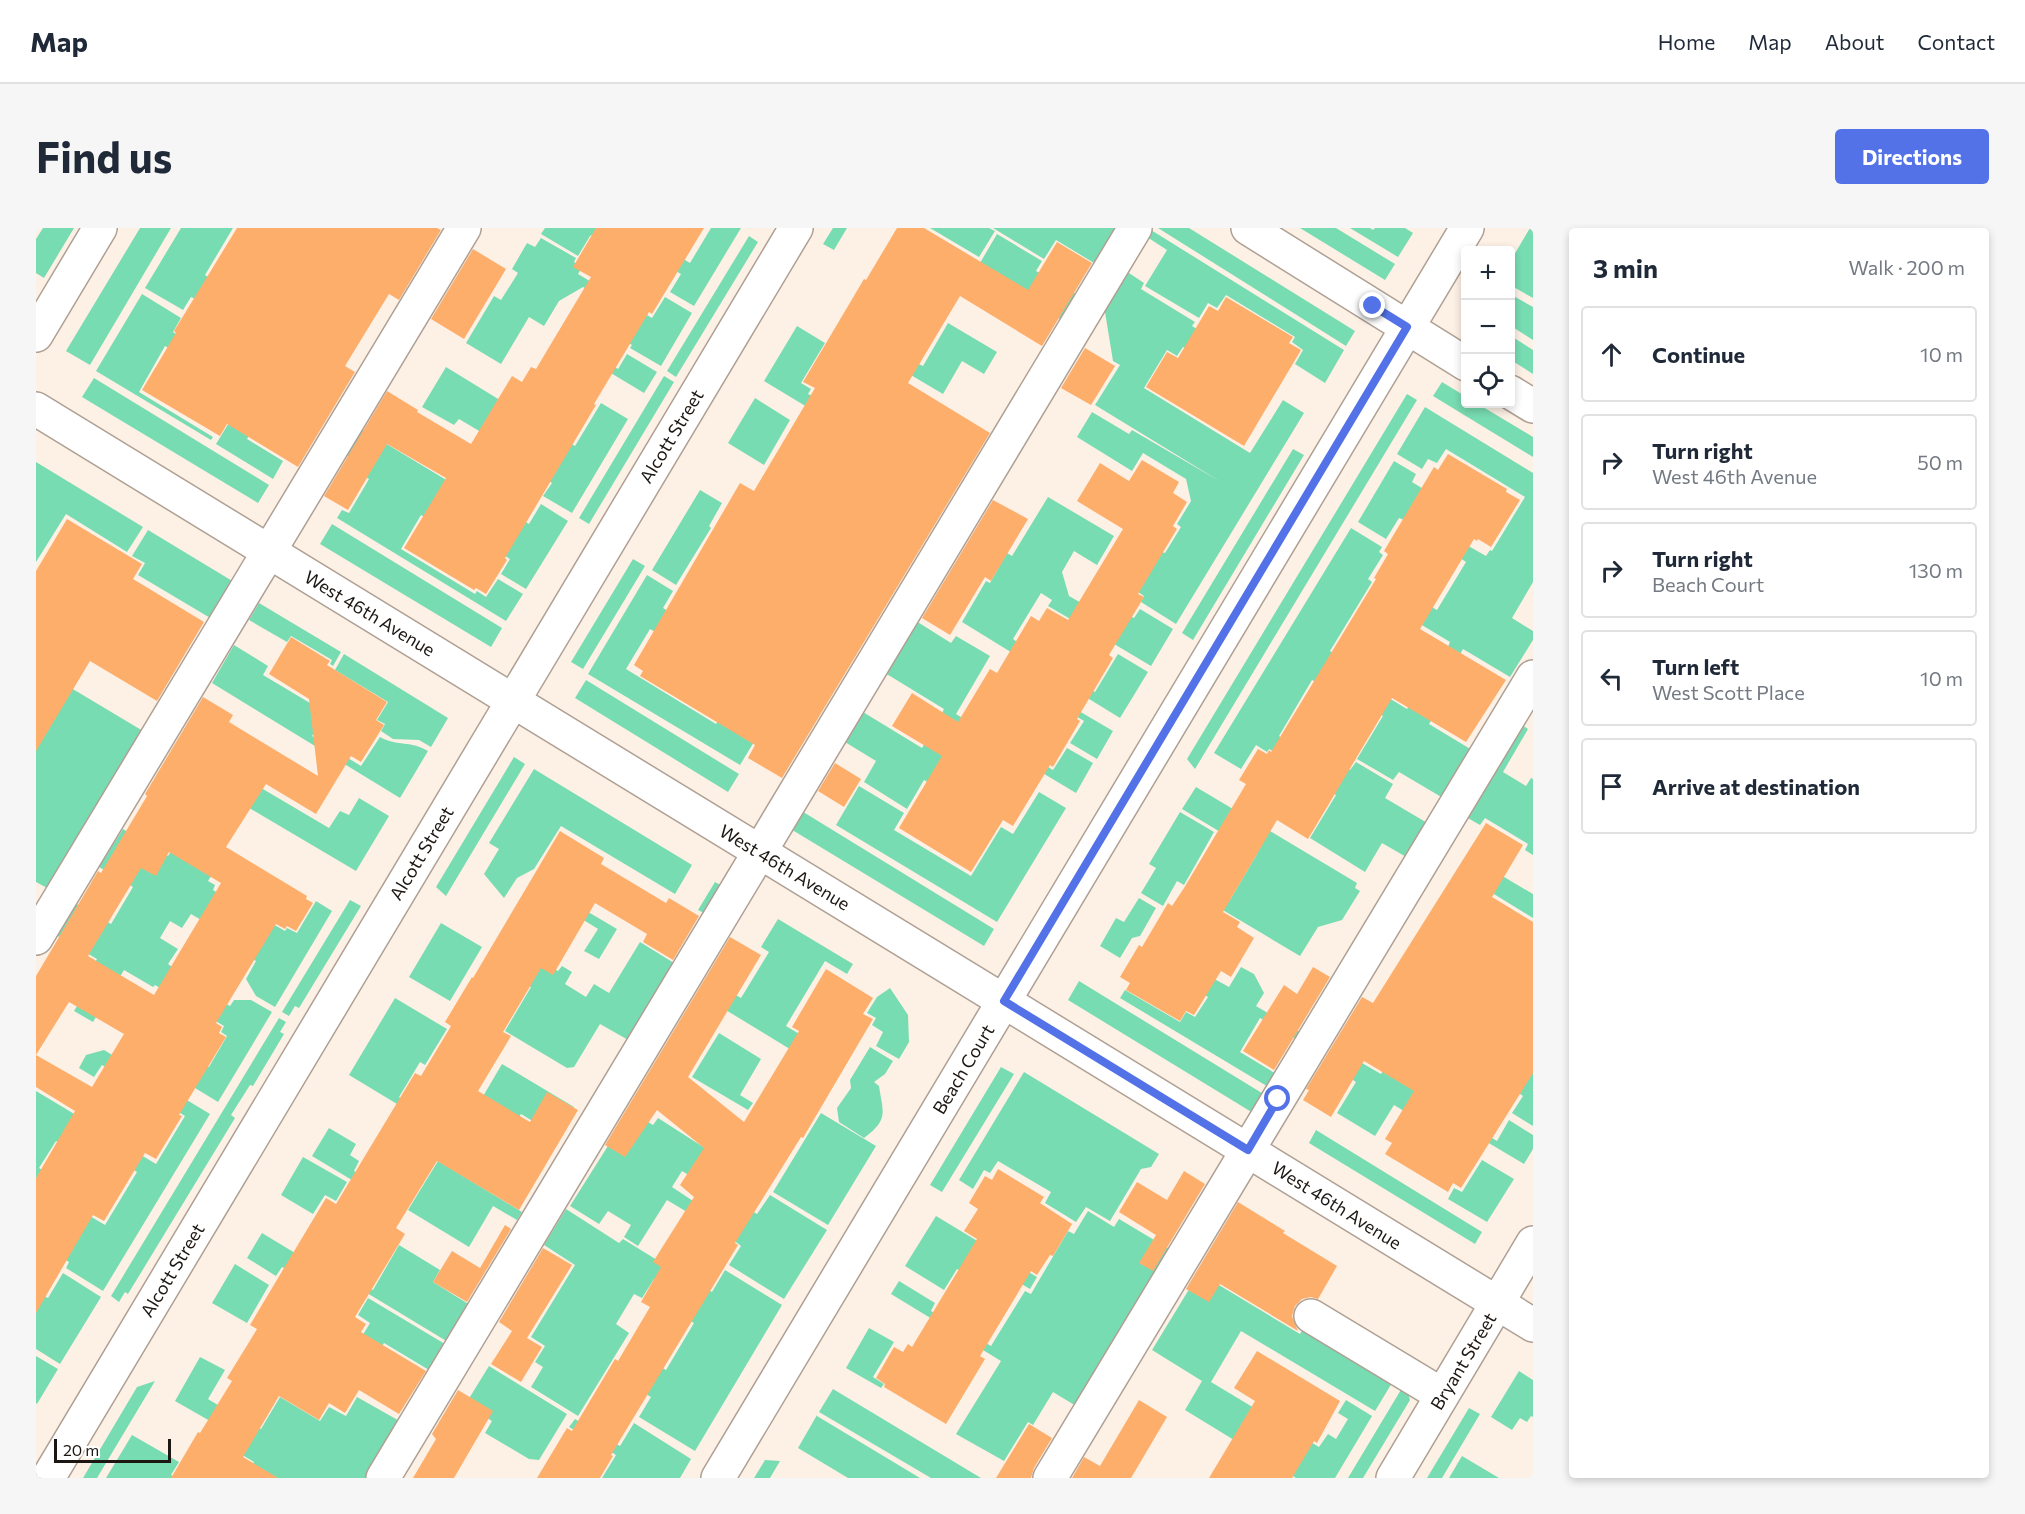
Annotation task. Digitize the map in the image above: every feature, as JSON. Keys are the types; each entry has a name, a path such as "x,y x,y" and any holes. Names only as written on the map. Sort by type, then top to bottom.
{"street":[{"path":"36,334 100,228"},
{"path":"36,938 464,228"},
{"name":"Alcott Street","path":"48,1478 796,228"},
{"path":"383,1478 1135,228"},
{"path":"1248,228 1461,361"},
{"name":"Beach Court","path":"718,1478 1467,228"},
{"path":"1515,395 1533,406"},
{"name":"West 46th Avenue","path":"36,409 1533,1325"},
{"path":"1050,1478 1533,677"},
{"name":"Bryant Street","path":"1393,1478 1533,1244"},
{"path":"1311,1316 1442,1395"}],"green space":[{"path":"43,228 74,228 44,278 36,273 36,239"},
{"path":"140,228 171,228 90,365 66,351"},
{"path":"181,228 233,228 205,275 286,324 201,302 191,297 183,310 145,288"},
{"path":"545,228 609,228 590,236 578,256 541,234"},
{"path":"633,228 690,263 711,228 741,228 694,306 670,292 681,274 609,231"},
{"path":"833,228 847,228 834,250 823,244"},
{"path":"930,228 989,228 995,231 979,257"},
{"path":"993,228 1122,228 1099,266 1056,240 1044,259"},
{"path":"1158,228 1189,228 1355,331 1346,346"},
{"path":"1300,228 1336,228 1395,264 1385,280"},
{"path":"1350,228 1373,230 1375,228 1405,228 1413,233 1398,257"},
{"path":"1530,228 1533,228 1533,298 1515,288 1515,253"},
{"path":"1151,230 1344,350 1325,383 1295,364 1303,350 1292,342 1295,337 1226,295 1217,308 1208,303 1199,318 1145,286 1167,250 1147,237"},
{"path":"997,234 1042,261 1036,271 1078,295 1063,321 1017,293 970,280"},
{"path":"749,236 758,242 676,377 667,371"},
{"path":"541,238 576,258 574,262 582,267 578,274 638,310 634,317 583,287 559,301 544,326 529,317 501,364 466,343 494,296 501,300 518,273 512,269 527,243 535,247"},
{"path":"1126,271 1144,283 1141,289 1195,322 1192,326 1202,332 1191,351 1183,347 1177,356 1167,350 1144,388 1250,453 1283,400 1304,413 1176,624 1141,602 1144,596 1138,592 1162,552 1165,553 1181,527 1177,524 1191,501 1186,479 1143,453 1132,471 1077,437 1092,412 1129,434 1132,430 1221,482 1095,405 1120,365 1113,361 1104,306"},
{"path":"142,294 181,318 173,332 252,380 244,393 165,346 139,392 213,437 211,440 96,371"},
{"path":"665,297 692,313 661,366 630,348 632,345 623,340 640,311 652,318"},
{"path":"1515,297 1533,307 1533,340 1515,329"},
{"path":"948,323 997,352 984,374 962,361 943,394 904,371 911,360 923,366"},
{"path":"797,326 825,343 801,383 811,389 808,394 813,396 807,407 764,381"},
{"path":"560,334 618,369 627,354 657,372 644,393 556,340"},
{"path":"1515,339 1533,350 1533,374 1515,363"},
{"path":"446,367 575,446 601,403 628,419 572,513 543,496 552,483 544,478 547,471 459,419 454,425 422,407"},
{"path":"664,376 674,382 589,524 579,518"},
{"path":"257,377 270,400 247,439 283,461 273,479 216,444"},
{"path":"94,378 269,485 258,503 82,397"},
{"path":"1442,382 1461,394 1461,408 1485,408 1533,437 1533,457 1433,396"},
{"path":"1407,394 1417,400 1195,769 1187,759"},
{"path":"755,398 790,420 764,465 728,443"},
{"path":"1425,407 1533,473 1533,582 1512,618 1533,631 1533,640 1510,677 1463,649 1459,656 1447,649 1450,642 1369,593 1428,605 1437,610 1466,562 1457,556 1465,544 1486,556 1490,550 1492,551 1525,497 1446,449 1437,463 1428,459 1422,469 1397,454"},
{"path":"360,428 453,484 428,519 421,515 401,549 475,594 477,591 486,597 498,579 523,594 506,621 337,518 342,510 349,513 369,479 358,472 362,465 344,454"},
{"path":"1293,449 1304,455 1193,640 1182,633"},
{"path":"1394,461 1416,474 1412,482 1425,490 1404,520 1399,518 1386,539 1358,522"},
{"path":"36,462 143,527 127,552 66,514 36,562"},
{"path":"461,483 529,524 541,504 568,521 526,589 501,574 510,559 494,549"},
{"path":"700,490 722,503 709,526 711,528 676,585 652,570"},
{"path":"1048,497 1114,536 1097,565 1074,551 1062,572 1069,596 1106,617 1096,634 1048,606 1052,600 1041,593 1013,639 1020,644 1014,654 962,622 986,581 990,583 1007,553 1012,556"},
{"path":"332,524 502,628 491,647 320,544"},
{"path":"1351,528 1382,547 1379,552 1383,555 1368,579 1372,582 1330,651 1342,659 1321,685 1312,680 1279,736 1296,746 1288,760 1269,749 1267,752 1256,745 1241,769 1214,753"},
{"path":"148,530 234,582 212,619 138,575 145,563 132,556"},
{"path":"633,559 645,566 583,669 571,662"},
{"path":"647,575 673,591 663,608 723,644 661,635 650,629 626,669 716,724 724,711 760,732 740,765 588,674"},
{"path":"259,603 341,652 333,666 330,664 332,660 291,636 287,642 249,620"},
{"path":"1140,609 1173,629 1151,666 1099,635 1127,614 1134,618"},
{"path":"916,621 951,643 956,636 990,656 956,714 974,725 970,730 942,713 944,709 885,673"},
{"path":"234,645 268,666 263,675 310,703 328,709 312,736 361,766 380,737 428,751 400,798 212,683"},
{"path":"344,654 448,718 431,747 419,740 393,739 381,731 385,724 377,720 388,702 335,670"},
{"path":"1118,654 1148,672 1120,718 1081,694 1086,687 1095,692"},
{"path":"36,667 143,731 49,889 36,882"},
{"path":"1425,678 1444,699 1429,724 1472,750 1443,798 1399,772 1393,780 1357,759 1383,716 1365,705 1374,689 1407,709"},
{"path":"586,680 739,774 728,792 575,698"},
{"path":"1062,701 1113,731 1097,759 1070,743 1084,721 1059,706"},
{"path":"858,709 922,748 935,726 960,741 937,788 924,780 907,809 864,782 876,761 840,739"},
{"path":"978,725 1053,770 1067,748 1093,763 1076,793 974,732"},
{"path":"1522,725 1528,729 1503,772 1526,786 1531,778 1533,779 1533,855 1525,850 1528,844 1485,818 1480,825 1466,817"},
{"path":"514,757 525,764 446,896 436,887"},
{"path":"1356,762 1393,784 1385,798 1429,824 1408,858 1382,843 1365,872 1310,838 1336,795 1287,766 1338,763 1350,770"},
{"path":"534,769 692,865 675,894 561,826 534,869 517,878 504,898 484,874 499,849 489,843"},
{"path":"234,772 329,828 340,811 349,815 359,798 389,816 356,871 222,792"},
{"path":"859,786 904,813 894,830 971,876 1001,827 1013,834 1039,792 1066,808 997,922 836,825"},
{"path":"1196,787 1357,883 1355,888 1360,891 1342,920 1318,927 1300,956 1216,906 1230,900 1257,854 1182,809"},
{"path":"800,810 994,929 984,946 789,828"},
{"path":"1180,812 1214,832 1184,885 1177,881 1163,906 1141,893 1156,868 1149,864"},
{"path":"187,825 228,849 208,881 215,885 213,890 268,923 252,950 191,914 182,928 170,921 160,938 178,949 168,964 175,969 173,972 230,1006 234,1000 251,1000 272,1012 218,1102 141,1055 202,1063 209,1067 227,1036 221,1032 224,1026 155,985 153,987 124,970 93,1022 74,1011 100,968 94,964 97,959 56,935 75,903 111,924 133,887 99,867 123,829 168,856"},
{"path":"1499,874 1533,894 1533,918 1489,891"},
{"path":"715,882 722,886 630,1041 600,1024 574,1067 567,1068 505,1031 531,987 494,964 508,941 558,971 562,966 572,972 565,984 586,997 594,984 609,993 640,942 674,963 704,913 698,910"},
{"path":"1139,898 1156,908 1140,936 1132,938 1120,958 1100,946 1116,918 1124,922"},
{"path":"350,900 361,906 299,1008 295,1006 289,1016 282,1012"},
{"path":"316,901 332,911 275,1007 256,996 246,979 256,961 252,959 273,924 285,931 287,928 297,933"},
{"path":"573,903 617,929 599,959 584,951 598,929 569,911"},
{"path":"778,919 853,964 847,974 825,961 786,1026 811,1041 793,1051 698,993 707,978 741,998 769,952 761,947"},
{"path":"441,923 482,947 450,1001 409,977"},
{"path":"1241,967 1254,974 1264,993 1256,1006 1303,1034 1299,1041 1260,1018 1240,1052 1278,1075 1270,1088 1120,998 1125,990 1180,1022 1186,1012 1195,1017 1208,997 1200,992 1209,976 1229,987"},
{"path":"1079,981 1270,1098 1258,1116 1068,1000"},
{"path":"890,988 908,1015 909,1042 899,1059 876,1046 883,1032 872,1025 876,1018 867,1013 877,997"},
{"path":"395,998 447,1029 425,1065 420,1062 399,1097 474,1142 470,1148 349,1075"},
{"path":"279,1018 286,1022 280,1032 284,1034 253,1086 250,1085 231,1115 235,1118 128,1294 125,1292 119,1302 111,1296"},
{"path":"719,1033 761,1059 740,1095 753,1103 748,1110 692,1077"},
{"path":"1401,1042 1419,1094 1497,1141 1509,1120 1533,1135 1533,1149 1524,1164 1482,1139 1409,1114 1394,1105 1375,1136 1337,1113 1356,1082 1327,1064 1336,1048 1381,1074"},
{"path":"870,1047 893,1061 885,1074 874,1082 879,1086 882,1115 877,1126 864,1138 839,1122 837,1108 851,1088 850,1080"},
{"path":"104,1050 210,1114 103,1291 66,1268 69,1262 64,1259 48,1191 105,1225 137,1172 80,1138 88,1123 156,1164 185,1116 102,1065 94,1077 79,1068 86,1055"},
{"path":"502,1064 574,1107 557,1136 521,1114 491,1162 482,1098"},
{"path":"1001,1067 1014,1074 942,1192 930,1185"},
{"path":"1526,1070 1533,1073 1533,1126 1512,1113 1523,1096 1514,1090"},
{"path":"1024,1072 1159,1154 1151,1167 1141,1169 1110,1221 1086,1207 1076,1222 1045,1203 1051,1192 998,1161 990,1173 984,1170 973,1189 959,1180"},
{"path":"36,1091 86,1121 69,1149 56,1141 39,1168 53,1177 36,1201"},
{"path":"630,1111 653,1125 658,1118 708,1150 692,1177 682,1171 672,1187 699,1205 692,1215 667,1200 638,1246 624,1237 631,1225 608,1211 599,1224 570,1206"},
{"path":"821,1113 876,1146 828,1225 773,1192"},
{"path":"329,1128 356,1144 350,1155 359,1161 354,1171 409,1204 405,1212 312,1156"},
{"path":"1316,1130 1482,1232 1475,1244 1309,1143"},
{"path":"303,1157 347,1182 336,1201 325,1195 313,1214 281,1195"},
{"path":"1482,1160 1514,1179 1487,1222 1448,1199 1454,1188 1462,1192"},
{"path":"438,1161 522,1212 517,1220 493,1206 469,1247 408,1210"},
{"path":"720,1192 757,1214 770,1195 827,1230 784,1299 729,1265 741,1246 732,1239"},
{"path":"566,1209 619,1243 623,1239 670,1268 661,1283 654,1279 642,1298 634,1294 616,1324 629,1333 578,1416 531,1387 543,1367 535,1362 545,1346 531,1337 575,1265 544,1245"},
{"path":"1088,1211 1114,1227 1119,1219 1176,1253 1081,1409 1053,1392 1033,1425 1028,1422 1004,1461 956,1434 1001,1361 891,1294 899,1281 935,1303 931,1311 991,1346 1025,1291 1031,1294 1068,1231 1074,1234"},
{"path":"936,1216 1037,1277 1030,1289 981,1260 971,1276 957,1269 944,1290 905,1266"},
{"path":"262,1233 328,1273 319,1289 282,1267 276,1276 247,1258"},
{"path":"399,1245 440,1270 433,1282 470,1305 448,1342 367,1293 369,1288 373,1290"},
{"path":"235,1264 269,1285 247,1323 212,1303"},
{"path":"673,1269 712,1292 725,1270 782,1305 695,1451 639,1417 651,1397 641,1391 629,1348 666,1370 694,1323 685,1318"},
{"path":"63,1273 101,1297 60,1364 36,1349 36,1292 48,1298"},
{"path":"1199,1273 1300,1334 1306,1324 1395,1378 1375,1411 1241,1331 1211,1382 1319,1447 1328,1434 1336,1439 1348,1419 1338,1413 1346,1400 1372,1416 1335,1478 1296,1478 1185,1410 1202,1381 1152,1350"},
{"path":"368,1298 445,1344 429,1370 384,1343 357,1389 337,1378 370,1323 358,1315"},
{"path":"869,1328 894,1342 873,1377 884,1384 881,1388 846,1368"},
{"path":"36,1356 58,1369 37,1404 36,1403"},
{"path":"200,1357 225,1370 208,1399 226,1410 217,1425 175,1401"},
{"path":"489,1366 567,1414 539,1460 529,1459 485,1433 492,1421 465,1405"},
{"path":"1519,1371 1533,1380 1533,1417 1531,1416 1527,1422 1520,1418 1512,1430 1491,1417"},
{"path":"155,1381 97,1478 83,1478 137,1387"},
{"path":"1405,1383 1410,1400 1363,1478 1348,1478"},
{"path":"833,1389 981,1478 931,1478 819,1412"},
{"path":"280,1397 320,1421 329,1407 346,1416 357,1397 403,1423 370,1478 245,1478 254,1462 239,1453 229,1410 261,1429"},
{"path":"1469,1408 1480,1414 1442,1478 1427,1478"},
{"path":"817,1415 920,1478 848,1478 798,1448"},
{"path":"575,1419 620,1446 634,1423 691,1459 680,1478 602,1478 616,1455 569,1427"},
{"path":"132,1435 179,1462 171,1475 177,1478 106,1478"},
{"path":"1462,1456 1499,1478 1449,1478"},
{"path":"765,1460 780,1461 770,1478 754,1478"}],"building":[{"path":"237,228 437,228 441,230 399,300 389,294 345,366 355,372 298,467 227,424 220,436 142,390 176,333 174,331"},
{"path":"596,228 704,228 652,314 649,312 594,404 596,405 486,594 476,588 474,590 404,548 446,478 387,444 348,510 324,496 387,391 471,444 512,376 522,382 531,367 536,369 591,277 573,267"},
{"path":"897,228 924,228 1028,290 1057,242 1092,263 1042,346 960,296 908,383 990,433 782,778 748,758 755,745 640,676 643,671 634,665 740,483 754,491 815,388 803,382"},
{"path":"473,249 506,269 464,339 431,319"},
{"path":"1226,297 1293,337 1289,343 1301,350 1244,446 1146,387 1167,352 1178,358 1209,306 1218,311"},
{"path":"1085,348 1115,366 1091,405 1061,388"},
{"path":"1448,454 1507,489 1506,492 1520,500 1491,547 1474,539 1420,629 1506,680 1466,742 1392,698 1308,839 1277,820 1223,912 1240,922 1237,927 1254,938 1231,977 1221,971 1194,1015 1186,1011 1180,1021 1126,990 1130,983 1120,977 1139,945 1142,947 1168,903 1172,906 1184,888 1246,784 1239,780 1258,749 1267,754 1269,750 1271,752 1376,579 1374,578 1388,554 1384,551 1434,467 1438,470"},
{"path":"1142,460 1179,482 1173,493 1187,502 1173,526 1177,529 1138,594 1144,597 1109,655 1113,658 1077,719 1080,721 1053,767 1050,765 1013,826 1003,820 971,872 899,828 942,756 892,726 912,693 958,722 990,669 997,673 1031,616 1039,621 1047,608 1068,620 1123,529 1077,501 1100,463 1129,481"},
{"path":"993,500 1028,519 991,581 985,577 950,635 922,618"},
{"path":"67,519 142,564 133,579 204,622 157,701 90,661 36,751 36,571"},
{"path":"291,637 330,661 327,665 387,702 376,720 384,725 361,762 351,756 316,814 266,784 226,847 307,896 306,899 313,903 296,931 276,924 216,1023 222,1027 219,1033 226,1037 179,1115 182,1116 156,1159 145,1153 104,1221 93,1215 36,1313 36,1178 75,1111 36,1087 36,1055 36,976 98,871 101,873 203,697 233,715 229,722 318,776 309,699 269,674","holes":["169,852 221,883 154,995 88,956 141,868 156,876","69,1002 124,1034 92,1087 36,1055"]},
{"path":"835,763 861,779 844,807 818,791"},
{"path":"1486,823 1523,845 1492,897 1533,922 1533,1073 1461,1188 1453,1183 1448,1192 1385,1154 1392,1143 1385,1139 1414,1091 1364,1061 1331,1117 1303,1100 1309,1090 1306,1089 1362,997 1373,1003"},
{"path":"560,831 604,858 601,864 666,903 669,898 699,916 673,960 643,942 647,934 595,903 553,975 541,968 503,1032 511,1036 478,1091 530,1122 547,1092 578,1110 519,1210 437,1161 396,1228 405,1234 355,1317 366,1324 361,1332 426,1371 399,1414 359,1390 345,1413 329,1403 319,1420 279,1396 243,1457 278,1478 171,1478 232,1381 227,1378 257,1329 250,1325 326,1198 336,1204 415,1073 421,1076 451,1026 445,1022"},
{"path":"730,937 761,955 688,1077 744,1122 799,1031 792,1027 826,969 873,998 863,1014 873,1019 803,1138 801,1137 735,1243 738,1245 611,1455 613,1456 600,1478 537,1478 567,1428 572,1431 615,1359 618,1361 650,1307 641,1302 661,1267 653,1262 694,1197 680,1185 704,1148 657,1110 625,1157 605,1145"},
{"path":"1313,967 1330,977 1274,1070 1243,1051 1284,985 1297,994"},
{"path":"998,1169 1044,1197 1040,1203 1072,1224 1053,1256 1050,1255 1037,1275 1031,1271 980,1356 985,1359 946,1424 884,1387 885,1384 876,1378 894,1347 903,1352 908,1344 912,1347 977,1239 964,1231 978,1209 969,1203 985,1176 992,1180"},
{"path":"1184,1171 1205,1184 1153,1271 1139,1263 1156,1235 1119,1212 1137,1182 1167,1200"},
{"path":"1238,1202 1337,1266 1318,1299 1311,1297 1302,1299 1295,1306 1292,1316 1298,1331 1220,1284 1209,1302 1186,1289"},
{"path":"505,1225 511,1229 467,1302 433,1282 452,1251 480,1268"},
{"path":"543,1248 572,1265 527,1338 542,1347 521,1382 491,1364 512,1331 499,1322"},
{"path":"1257,1351 1340,1401 1317,1443 1314,1441 1292,1478 1209,1478 1255,1401 1234,1388"},
{"path":"458,1390 493,1411 454,1478 413,1478 436,1439 432,1434"},
{"path":"1139,1400 1167,1417 1131,1478 1072,1478 1084,1457 1100,1466"},
{"path":"1029,1424 1052,1438 1034,1468 1031,1478 996,1478"}],"route":[{"path":"1278,1099 1248,1150 1004,1001 1407,327 1373,306"}]}
